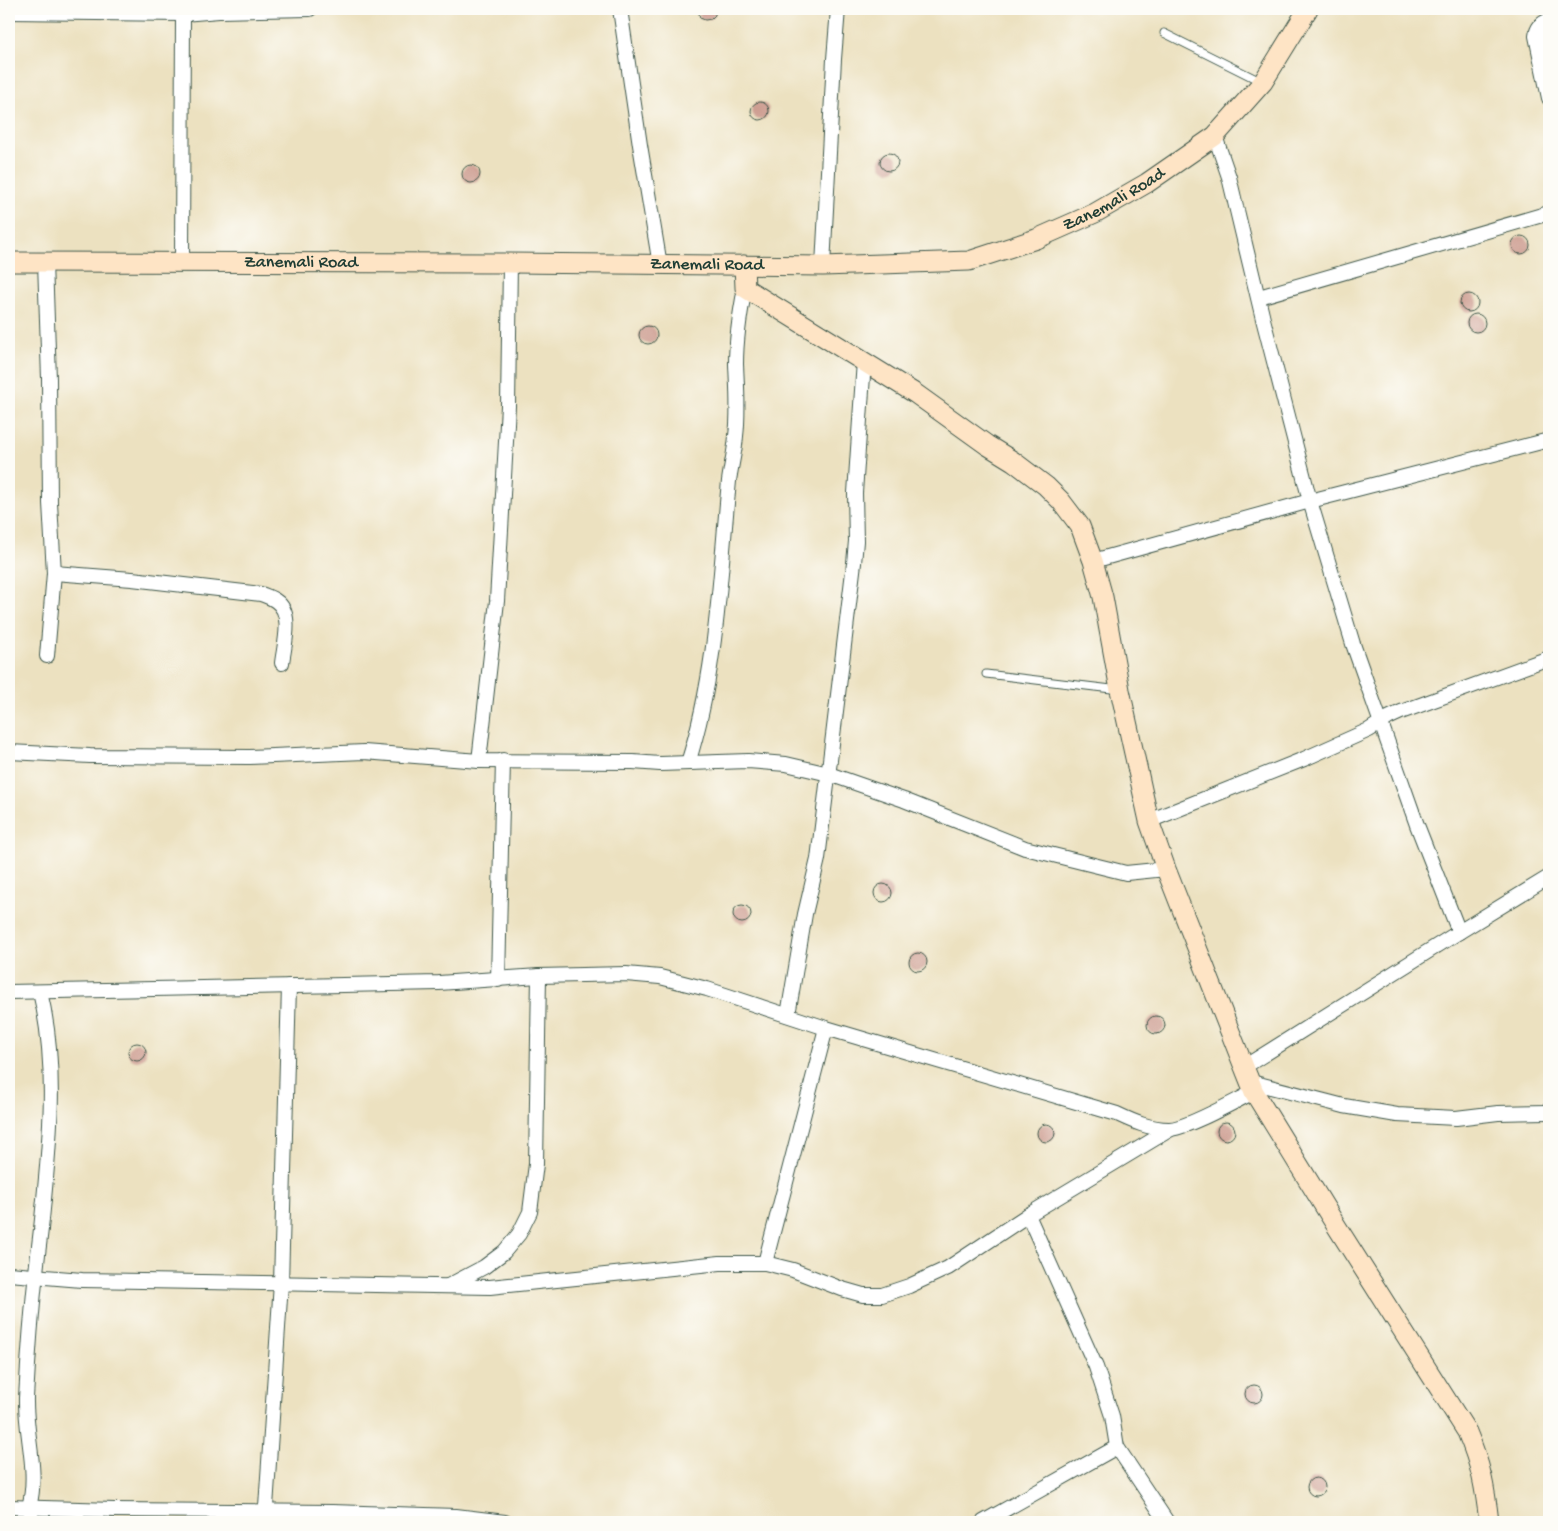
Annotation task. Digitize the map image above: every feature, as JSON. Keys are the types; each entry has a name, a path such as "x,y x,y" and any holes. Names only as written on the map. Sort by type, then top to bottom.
{"street":[{"path":"9,12 183,14 219,10 310,9"},
{"path":"611,9 620,9 660,265"},
{"path":"823,266 838,9"},
{"name":"Zanemali Road","path":"9,262 823,266 969,261 1036,239 1095,213 1148,183 1215,136 1263,82 1308,9"},
{"path":"182,262 183,14"},
{"path":"1549,20 1540,24 1536,36 1549,98"},
{"path":"1215,136 1229,177 1310,501 1353,644 1380,723 1459,932"},
{"path":"1259,297 1549,213"},
{"path":"45,262 49,379 50,504 54,573 47,656"},
{"path":"479,761 497,601 508,406 510,263"},
{"path":"688,763 697,736 708,687 718,608 730,478 736,436 738,395 737,345 745,288 744,265"},
{"path":"745,288 916,394 1046,486 1061,501 1080,526 1093,561 1103,597 1120,690 1149,821 1166,869 1250,1080 1336,1227 1466,1432 1484,1479 1489,1522"},
{"path":"788,1015 805,914 818,859 854,563 856,541 854,493 864,361"},
{"path":"1093,561 1310,501 1549,440"},
{"path":"54,573 132,579 261,594 282,606 286,616 282,663"},
{"path":"1149,821 1304,759 1369,730 1401,712 1549,658"},
{"path":"9,752 90,756 250,757 364,752 479,761 633,762 660,764 748,761 786,764 829,774 904,800 1025,848 1126,873 1166,869"},
{"path":"498,980 503,760"},
{"path":"9,1274 82,1280 490,1287 720,1263 765,1263 793,1270 842,1290 863,1295 882,1295 909,1286 948,1268 1028,1214 1170,1129 1195,1120 1459,932 1549,877"},
{"path":"9,992 498,980 539,976 626,974 660,977 707,989 826,1028 1117,1114 1140,1124 1170,1129"},
{"path":"448,1286 484,1267 504,1252 519,1234 530,1212 536,1164 539,976"},
{"path":"265,1517 281,1283 289,986"},
{"path":"31,1522 32,1464 26,1399 48,1155 51,1082 49,1037 40,992"},
{"path":"765,1263 826,1028"},
{"path":"1250,1080 1344,1106 1397,1115 1456,1118 1498,1113 1549,1112"},
{"path":"1028,1214 1096,1367 1112,1416 1117,1447 1167,1522"},
{"path":"983,1522 1117,1447"},
{"path":"9,1507 211,1510 265,1517 399,1514 456,1516 505,1522"}],"lane":[{"path":"1164,32 1263,82"},
{"path":"986,674 1120,690"}],"building":[{"path":"698,9 715,9 715,15 711,19 705,20 700,18"},
{"path":"760,102 766,105 769,111 766,117 760,120 754,117 751,111 754,105"},
{"path":"889,153 895,156 898,162 895,168 889,171 883,168 880,162 883,156"},
{"path":"471,165 477,168 480,174 477,180 471,183 465,180 462,174 465,168"},
{"path":"1521,236 1527,239 1530,245 1527,251 1521,254 1515,251 1512,245 1515,239"},
{"path":"1469,294 1475,297 1478,303 1475,309 1469,312 1463,309 1460,303 1463,297"},
{"path":"1476,314 1482,317 1485,323 1482,329 1476,332 1470,329 1467,323 1470,317"},
{"path":"648,326 654,329 657,335 654,341 648,344 642,341 639,335 642,329"},
{"path":"883,884 889,887 892,893 889,899 883,902 877,899 874,893 877,887"},
{"path":"742,905 748,908 751,914 748,920 742,923 736,920 733,914 736,908"},
{"path":"918,953 924,956 927,962 924,968 918,971 912,968 909,962 912,956"},
{"path":"1156,1016 1162,1019 1165,1025 1162,1031 1156,1034 1150,1031 1147,1025 1150,1019"},
{"path":"137,1043 143,1046 146,1052 143,1058 137,1061 131,1058 128,1052 131,1046"},
{"path":"1226,1122 1232,1125 1235,1131 1232,1137 1226,1140 1220,1137 1217,1131 1220,1125"},
{"path":"1046,1124 1052,1127 1055,1133 1052,1139 1046,1142 1040,1139 1037,1133 1040,1127"},
{"path":"1254,1385 1260,1388 1263,1394 1260,1400 1254,1403 1248,1400 1245,1394 1248,1388"},
{"path":"1316,1478 1322,1481 1325,1487 1322,1493 1316,1496 1310,1493 1307,1487 1310,1481"}]}
